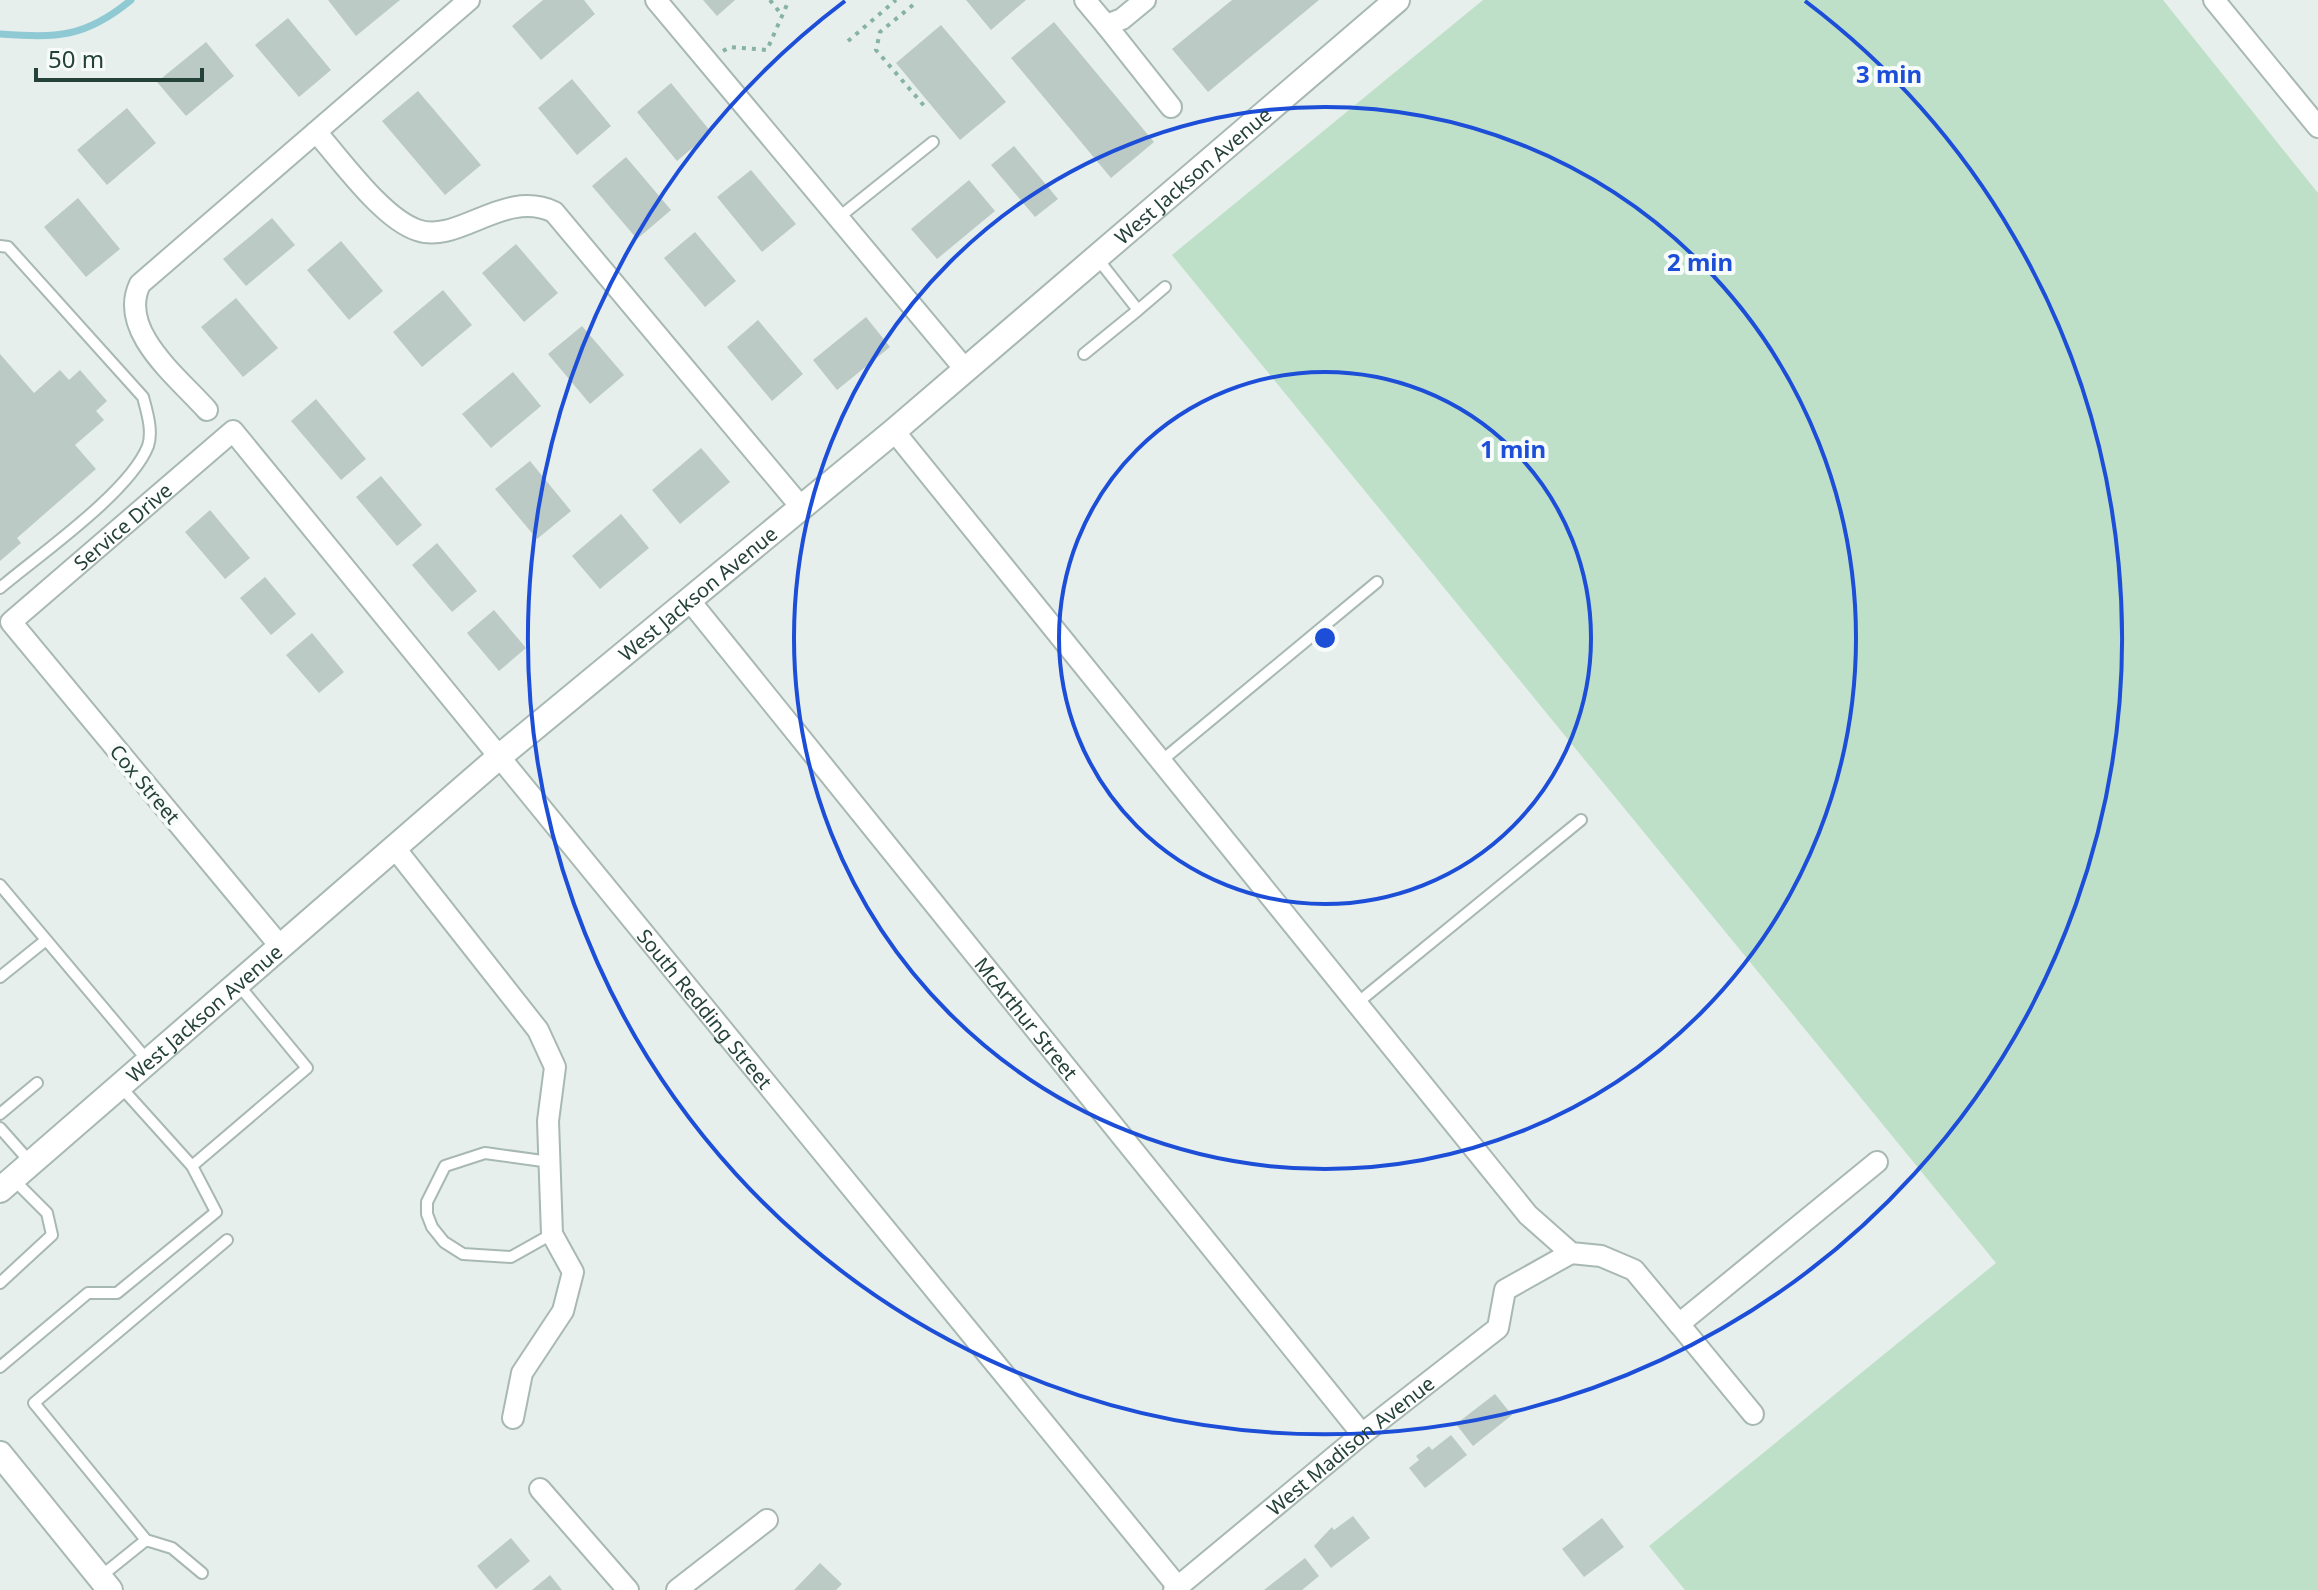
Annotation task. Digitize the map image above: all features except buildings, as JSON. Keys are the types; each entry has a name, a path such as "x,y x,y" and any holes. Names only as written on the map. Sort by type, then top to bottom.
{"street":[{"path":"207,410 146,341 135,320 132,300 140,284 469,0"},
{"path":"656,0 964,368"},
{"path":"1085,0 1171,107"},
{"path":"1106,25 1122,19 1145,0"},
{"path":"2214,0 2318,127"},
{"name":"West Jackson Avenue","path":"15,1177 499,757 894,431 1390,2"},
{"path":"316,132 393,217 419,231 437,232 515,206 539,205 554,212 801,507"},
{"name":"Service Drive","path":"11,622 233,431"},
{"name":"South Redding Street","path":"233,431 1176,1588"},
{"path":"894,431 1528,1215 1571,1253 1601,1256 1634,1270 1753,1414"},
{"name":"McArthur Street","path":"690,601 1362,1434"},
{"name":"Cox Street","path":"11,622 280,946"},
{"path":"394,847 538,1030 555,1067 548,1121 552,1234 573,1272 563,1311 522,1373 513,1418"},
{"path":"1679,1324 1877,1162"},
{"name":"West Madison Avenue","path":"1176,1588 1362,1434 1498,1328 1505,1290 1571,1253"},
{"path":"0,1454 98,1586"},
{"path":"540,1489 628,1590"},
{"path":"677,1590 767,1520"}],"lane":[{"path":"838,218 933,142"},
{"path":"0,246 8,247 143,397 150,426 148,445 125,481 0,588"},
{"path":"1095,256 1138,310"},
{"path":"1084,354 1165,287"},
{"path":"1160,762 1377,582"},
{"path":"1356,1004 1581,820"},
{"path":"0,885 148,1061"},
{"path":"0,977 46,940"},
{"path":"192,1166 307,1068 237,983"},
{"path":"0,1114 37,1083"},
{"path":"0,1367 88,1293 117,1293 216,1212 192,1166 120,1086"},
{"path":"0,1128 15,1177 47,1213 52,1235 0,1283"},
{"path":"550,1162 485,1153 445,1166 427,1202 427,1214 432,1227 444,1242 463,1254 511,1257 552,1234"},
{"path":"202,1573 172,1548 146,1540 34,1403 227,1240"},
{"path":"98,1586 146,1540"}],"path":[{"path":"770,0 781,14"},
{"path":"708,62 730,47 767,50 789,0"},
{"path":"848,41 896,0"},
{"path":"913,5 885,28 875,41 876,50 926,108"},
{"path":"876,17 885,28"}],"green space":[{"path":"1483,0 2163,0 2318,193 2318,1590 1685,1590 1649,1546 1996,1263 1172,255"}],"waterway":[{"path":"0,34 38,36 70,33 99,22 131,0"}]}
